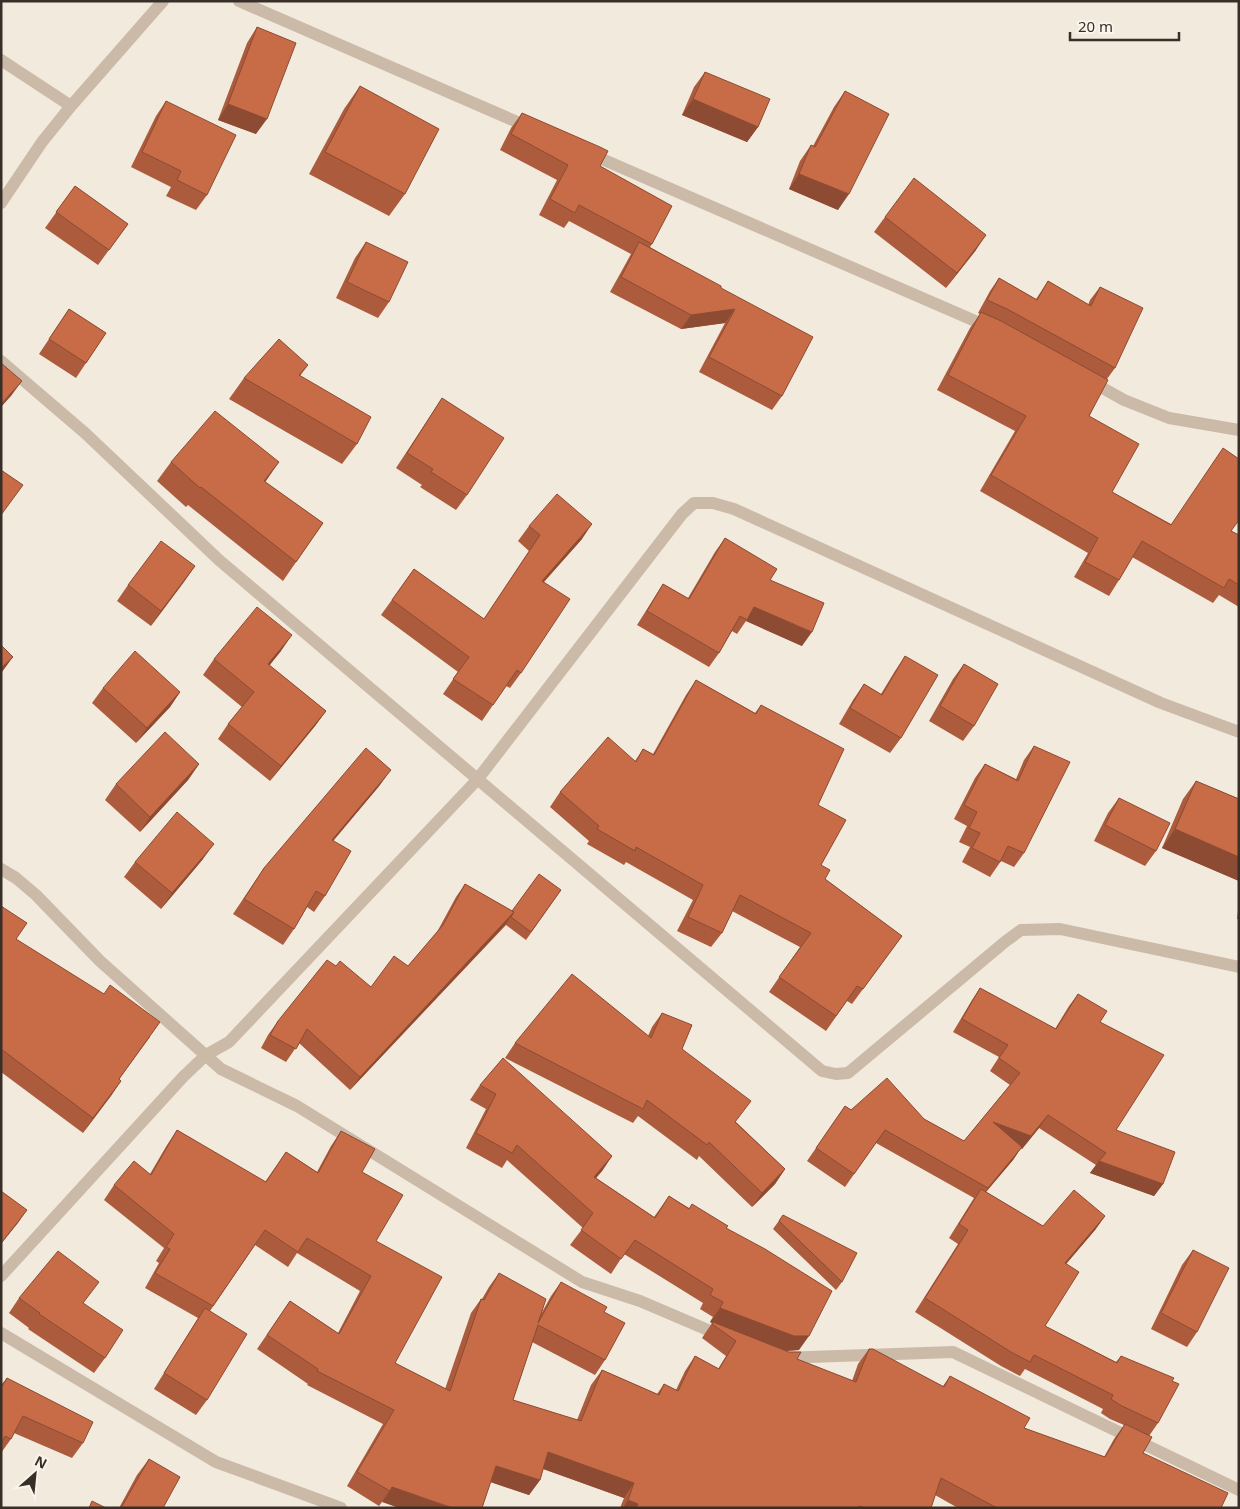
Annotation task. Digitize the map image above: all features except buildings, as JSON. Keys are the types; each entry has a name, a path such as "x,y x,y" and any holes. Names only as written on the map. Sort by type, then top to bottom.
{"street":[{"path":"1,203 42,142 163,1"},
{"path":"239,1 547,135"},
{"path":"1,60 71,106"},
{"path":"574,146 1003,334"},
{"path":"1,361 85,433 219,560 822,1071 836,1074 848,1073 1006,941 1022,930 1060,929 1239,967"},
{"path":"1080,376 1124,400 1169,418 1239,430"},
{"path":"1,1276 183,1077 206,1055 229,1042 477,780 682,514 694,503 713,503 734,509 1161,703 1239,732"},
{"path":"1,869 16,878 36,895 100,961 221,1069 297,1106 582,1282 640,1300 736,1341"},
{"path":"1,1333 216,1462 341,1508"},
{"path":"773,1355 782,1359 953,1352 1239,1490"}]}
